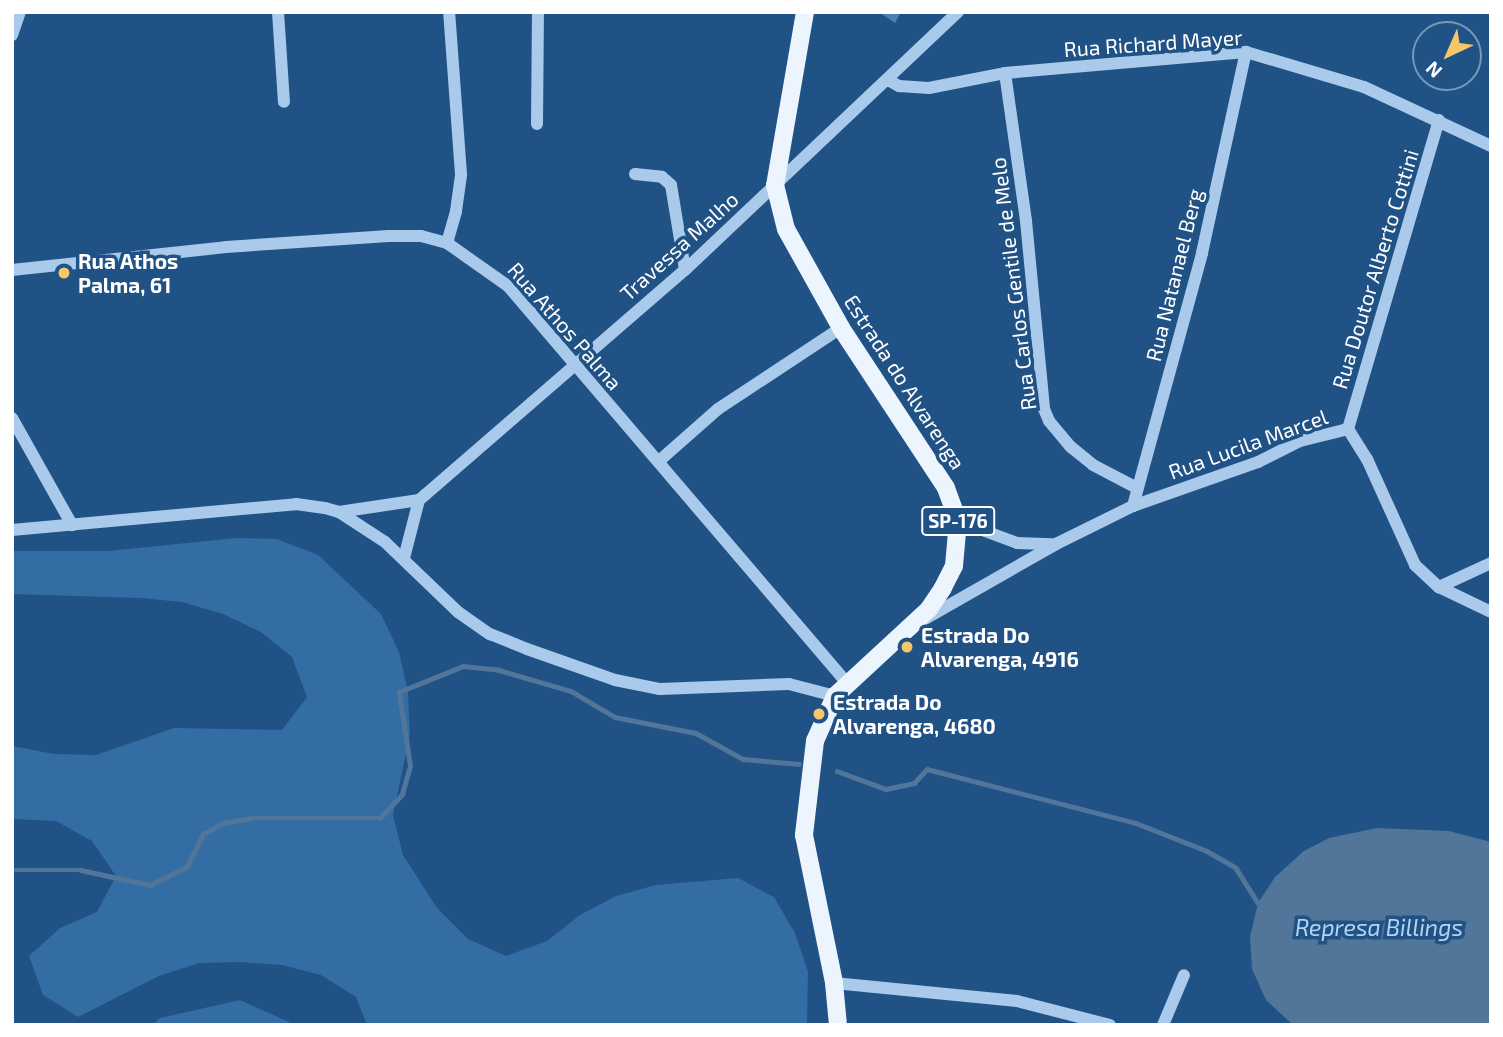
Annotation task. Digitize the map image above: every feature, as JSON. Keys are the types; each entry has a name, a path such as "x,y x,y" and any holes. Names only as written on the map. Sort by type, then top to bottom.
{"main road":[{"name":"Estrada do Alvarenga","path":"805,12 775,185 786,229 841,328 946,488 958,522 954,566 929,609 847,682 835,696 815,741 804,835 834,983 838,1025"}],"street":[{"path":"12,35 20,12"},
{"path":"278,12 284,102"},
{"path":"447,243 456,211 461,174 449,12"},
{"path":"537,124 538,12"},
{"name":"Travessa Malho","path":"419,500 685,270 958,12"},
{"name":"Rua Richard Mayer","path":"888,80 899,86 929,88 1005,73 1246,52 1364,87 1491,146"},
{"name":"Rua Natanael Berg","path":"1133,506 1202,253 1246,52"},
{"name":"Rua Carlos Gentile de Melo","path":"1005,73 1026,221 1044,409 1049,421 1070,447 1093,465 1137,488"},
{"name":"Rua Doutor Alberto Cottini","path":"1349,429 1439,120"},
{"path":"635,174 662,177 671,185 685,270"},
{"name":"Rua Athos Palma","path":"12,270 226,247 389,236 421,236 447,243 508,286 847,682"},
{"path":"659,461 718,409 841,328"},
{"path":"12,418 72,525"},
{"name":"Rua Lucila Marcel","path":"912,626 1056,544 1133,506 1236,470 1300,442 1349,429 1367,459 1416,565 1439,587 1491,612"},
{"path":"12,530 296,504 339,512 419,500 404,558"},
{"path":"339,512 369,530 404,558 458,612 491,634 615,680 660,689 789,684 835,696"},
{"name":"Rua Lucila Marcel","path":"958,522 1017,543 1056,544"},
{"path":"1439,587 1491,563"},
{"path":"1163,1025 1184,975"},
{"path":"834,983 1017,1001 1110,1025"}],"shaded area":[{"path":"236,538 277,539 318,555 381,614 399,652 408,692 410,734 393,815 403,855 437,908 468,939 506,956 547,941 580,915 616,896 656,885 738,878 774,897 795,933 808,972 807,1025 367,1025 356,997 321,975 282,965 240,962 199,963 159,976 78,1017 43,995 29,956 60,928 97,912 116,876 92,841 56,821 12,819 12,746 54,754 96,755 174,728 282,730 307,697 292,657 261,632 223,614 182,602 141,598 12,594 12,551 108,551"},
{"path":"240,1000 296,1025 152,1025 160,1018"}],"water":[{"name":"Represa Billings","path":"1377,828 1449,831 1491,842 1491,1025 1293,1025 1266,1000 1252,969 1250,937 1258,903 1275,877 1304,851 1329,838"}],"building":[{"path":"879,12 901,12 895,23"}],"waterway":[{"path":"16,870 81,870 150,885 187,867 203,834 223,823 251,818 380,818 402,794 410,766 399,692 463,666 499,670 571,691 615,717 696,733 743,759 799,764"},
{"path":"837,771 886,789 914,783 927,769 1136,823 1207,851 1236,868 1258,903"}],"place":[{"name":"Rua Athos Palma, 61","path":"64,273"},
{"name":"Estrada Do Alvarenga, 4916","path":"907,647"},
{"name":"Estrada Do Alvarenga, 4680","path":"819,714"}]}
